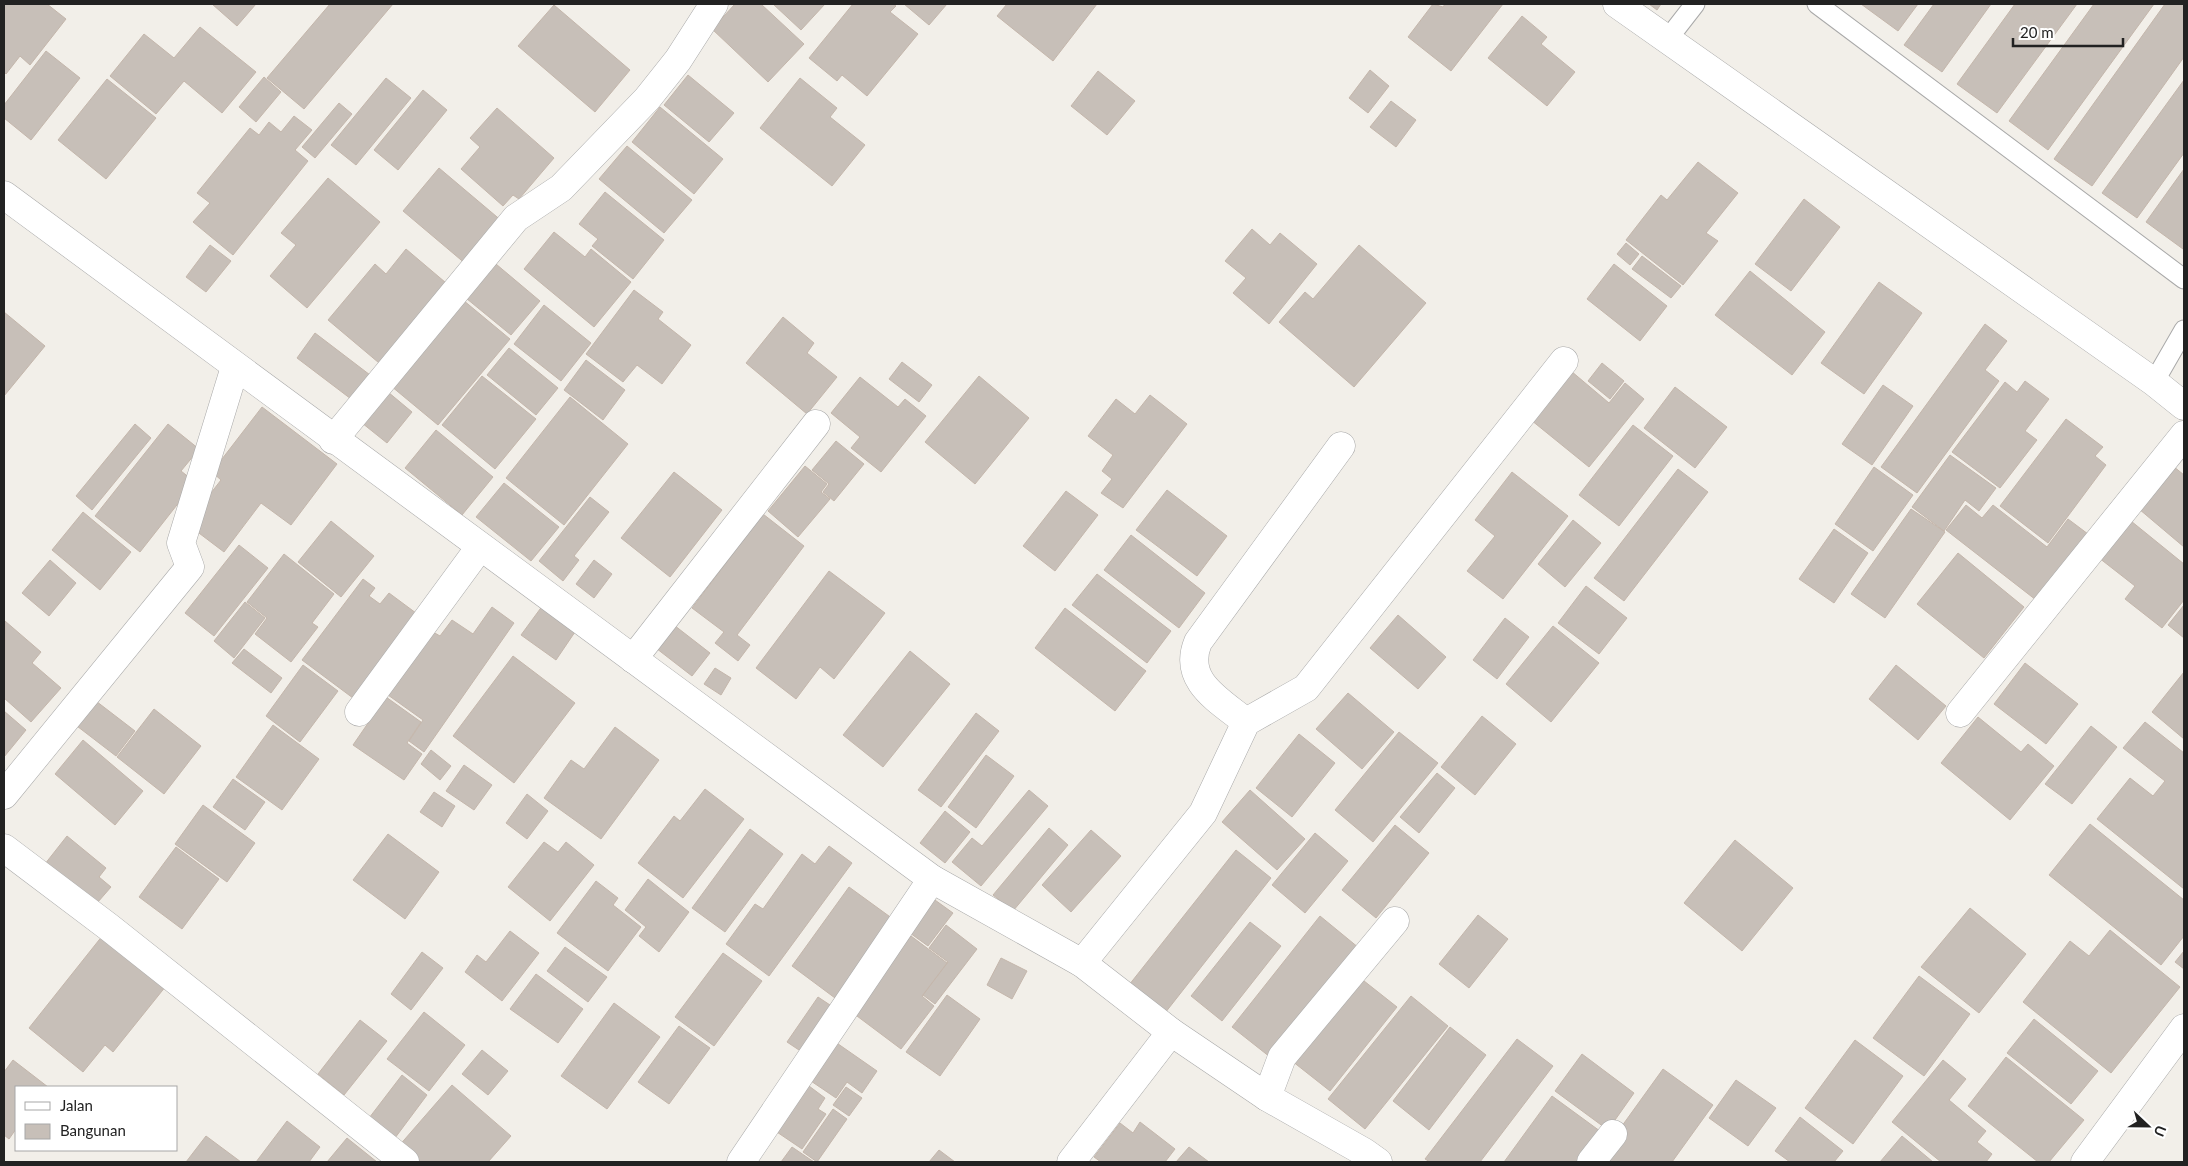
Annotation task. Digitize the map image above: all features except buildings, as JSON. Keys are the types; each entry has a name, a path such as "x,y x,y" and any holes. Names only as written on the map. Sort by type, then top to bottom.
{"street":[{"path":"333,440 516,218 561,188 647,99 678,60 714,4"},
{"path":"1617,4 2154,382 2184,406"},
{"path":"4,195 333,440 932,879 1082,963 1171,1032 1267,1098 1366,1159"},
{"path":"1082,963 1203,813 1246,722 1306,688 1564,361"},
{"path":"4,795 190,567 181,543 235,367"},
{"path":"632,659 816,424"},
{"path":"1960,714 2184,435"},
{"path":"1246,722 1201,684 1193,663 1195,651 1204,634 1341,446"},
{"path":"358,712 480,547"},
{"path":"4,848 110,928 405,1162"},
{"path":"741,1162 932,879"},
{"path":"1267,1098 1282,1057 1395,921"},
{"path":"2085,1162 2184,1028"},
{"path":"1071,1162 1171,1032"},
{"path":"1591,1162 1613,1134"}],"lane":[{"path":"1667,40 1695,4"},
{"path":"1817,4 2184,279"},
{"path":"2154,382 2184,330"}]}
